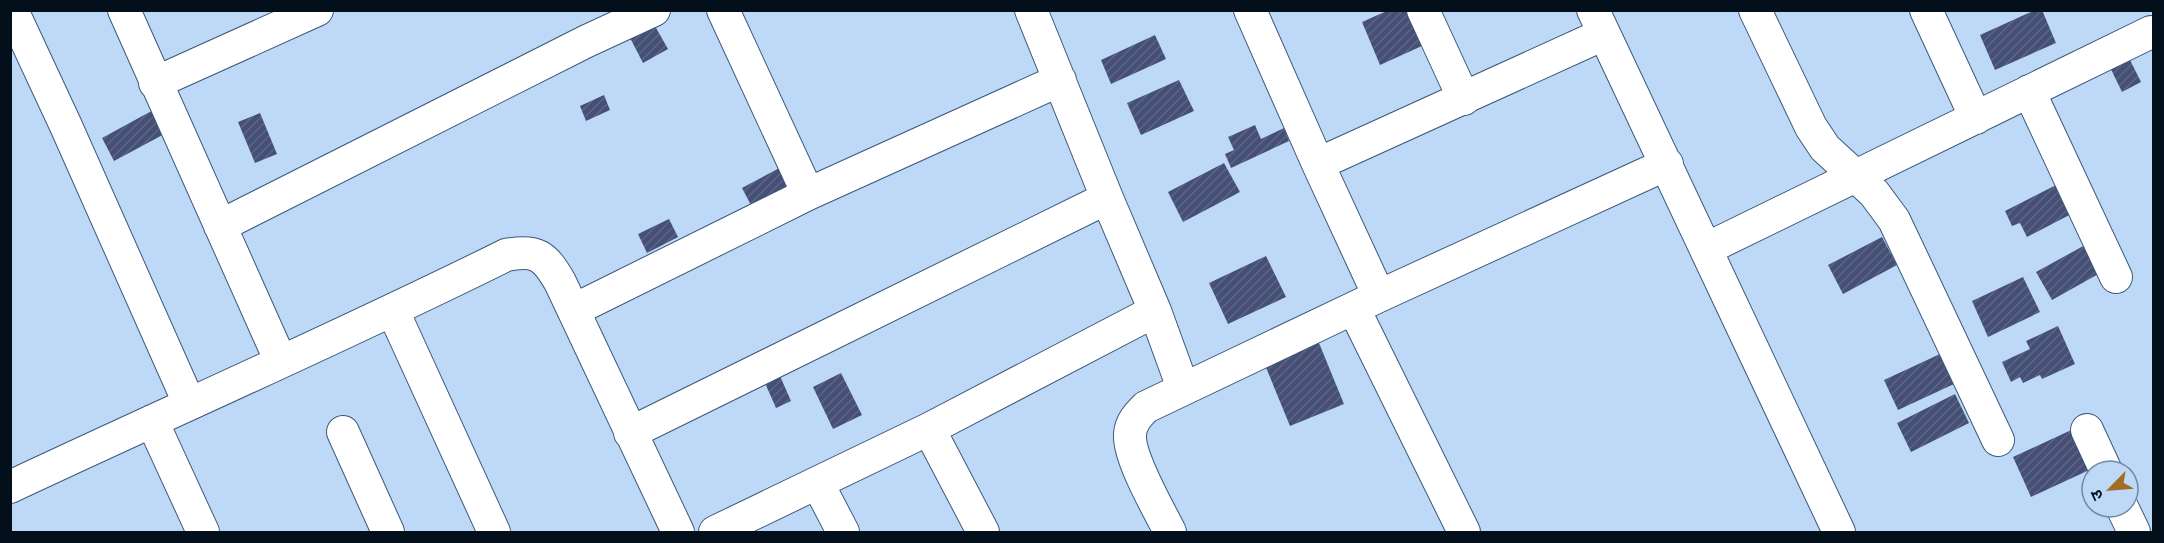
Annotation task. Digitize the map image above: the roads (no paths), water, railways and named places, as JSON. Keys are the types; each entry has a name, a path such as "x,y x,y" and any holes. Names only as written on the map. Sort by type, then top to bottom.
{"street":[{"path":"12,10 189,403"},
{"path":"124,10 281,362"},
{"path":"155,83 317,10"},
{"path":"220,226 587,41 654,10"},
{"path":"723,10 808,194"},
{"path":"1031,10 1155,311 1183,388"},
{"path":"1251,10 1318,164 1366,303 1464,532"},
{"path":"1422,10 1464,99"},
{"path":"1755,10 1811,127 1825,148 1856,174 1894,220 1998,440"},
{"path":"1926,10 1976,118"},
{"path":"1318,164 1464,99 1599,22 1839,532"},
{"path":"1706,249 1856,174 1976,118 2149,27"},
{"path":"574,310 808,194 1060,80"},
{"path":"2029,91 2116,277"},
{"path":"1170,532 1132,453 1130,434 1134,419 1146,407 1667,164"},
{"path":"630,433 1107,198"},
{"path":"10,487 393,311 506,255 524,251 538,255 550,264 574,310 678,532"},
{"path":"393,311 494,532"},
{"path":"715,532 929,429 1155,311"},
{"path":"152,421 203,532"},
{"path":"929,429 983,532"},
{"path":"2087,430 2100,459"},
{"path":"343,432 388,532"},
{"path":"818,484 843,532"}]}
